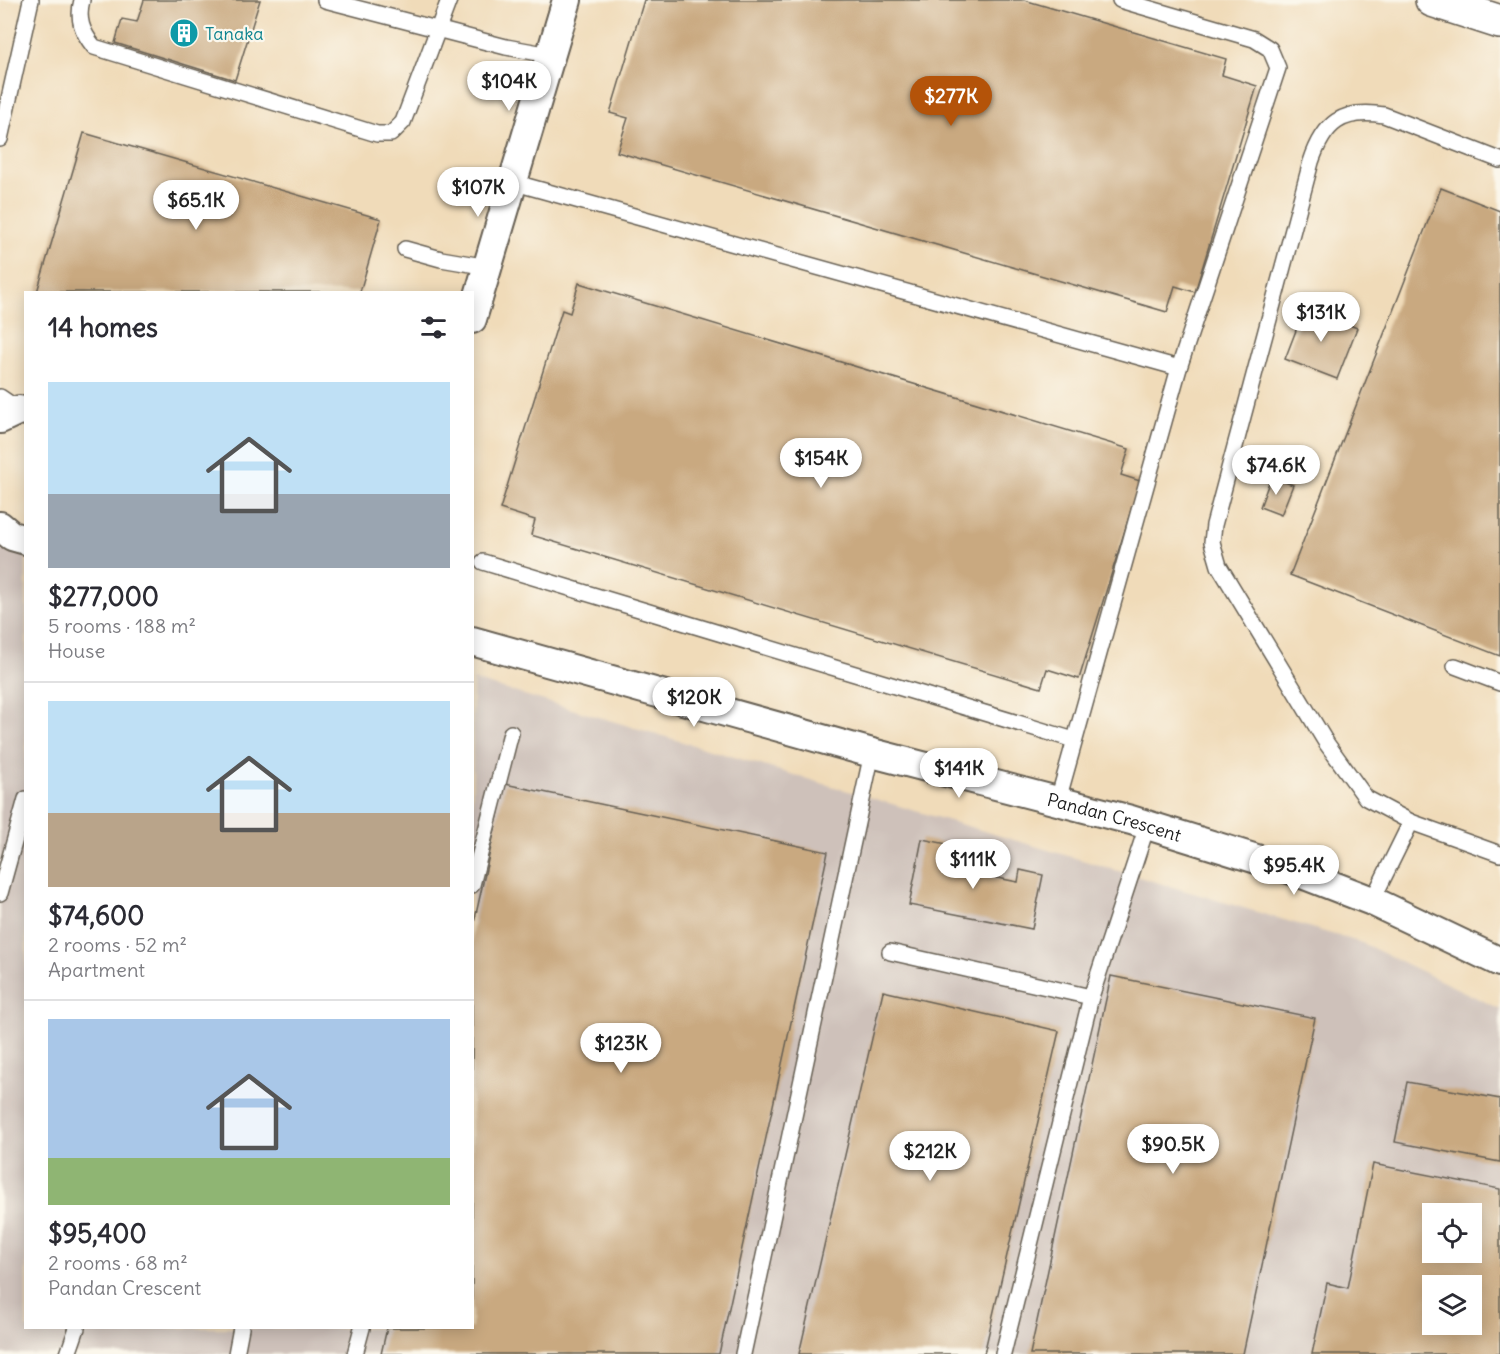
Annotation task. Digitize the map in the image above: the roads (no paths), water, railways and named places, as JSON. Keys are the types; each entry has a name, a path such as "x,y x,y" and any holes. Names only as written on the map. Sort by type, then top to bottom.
{"highway":[{"path":"1432,0 1500,22"}],"street":[{"path":"474,312 567,0"},
{"path":"0,526 12,536 24,539"},
{"name":"Pandan Crescent","path":"474,642 872,753 1058,800 1292,870 1372,901 1500,963"}],"lane":[{"path":"0,139 31,0"},
{"path":"82,0 80,9 82,32 94,47 377,134 391,134 403,122 449,0"},
{"path":"325,0 439,30 550,55"},
{"path":"1058,800 1179,368 1278,68 1270,49 1254,39 1120,0"},
{"path":"1500,160 1384,115 1365,112 1348,115 1328,128 1318,142 1311,162 1214,525 1212,542 1219,566 1328,744 1366,798 1411,822 1500,854"},
{"path":"512,182 1179,368"},
{"path":"405,249 441,259 488,267"},
{"path":"483,562 1074,740"},
{"path":"1455,666 1500,683"},
{"path":"474,877 511,733"},
{"path":"743,1354 872,753"},
{"path":"0,893 24,806"},
{"path":"1372,901 1411,822"},
{"path":"1003,1354 1091,997 1147,826"},
{"path":"890,952 1091,997"},
{"path":"68,1354 77,1329"},
{"path":"236,1354 241,1329"},
{"path":"355,1354 362,1329"}],"place":[{"name":"Tanaka","path":"184,33"}]}
